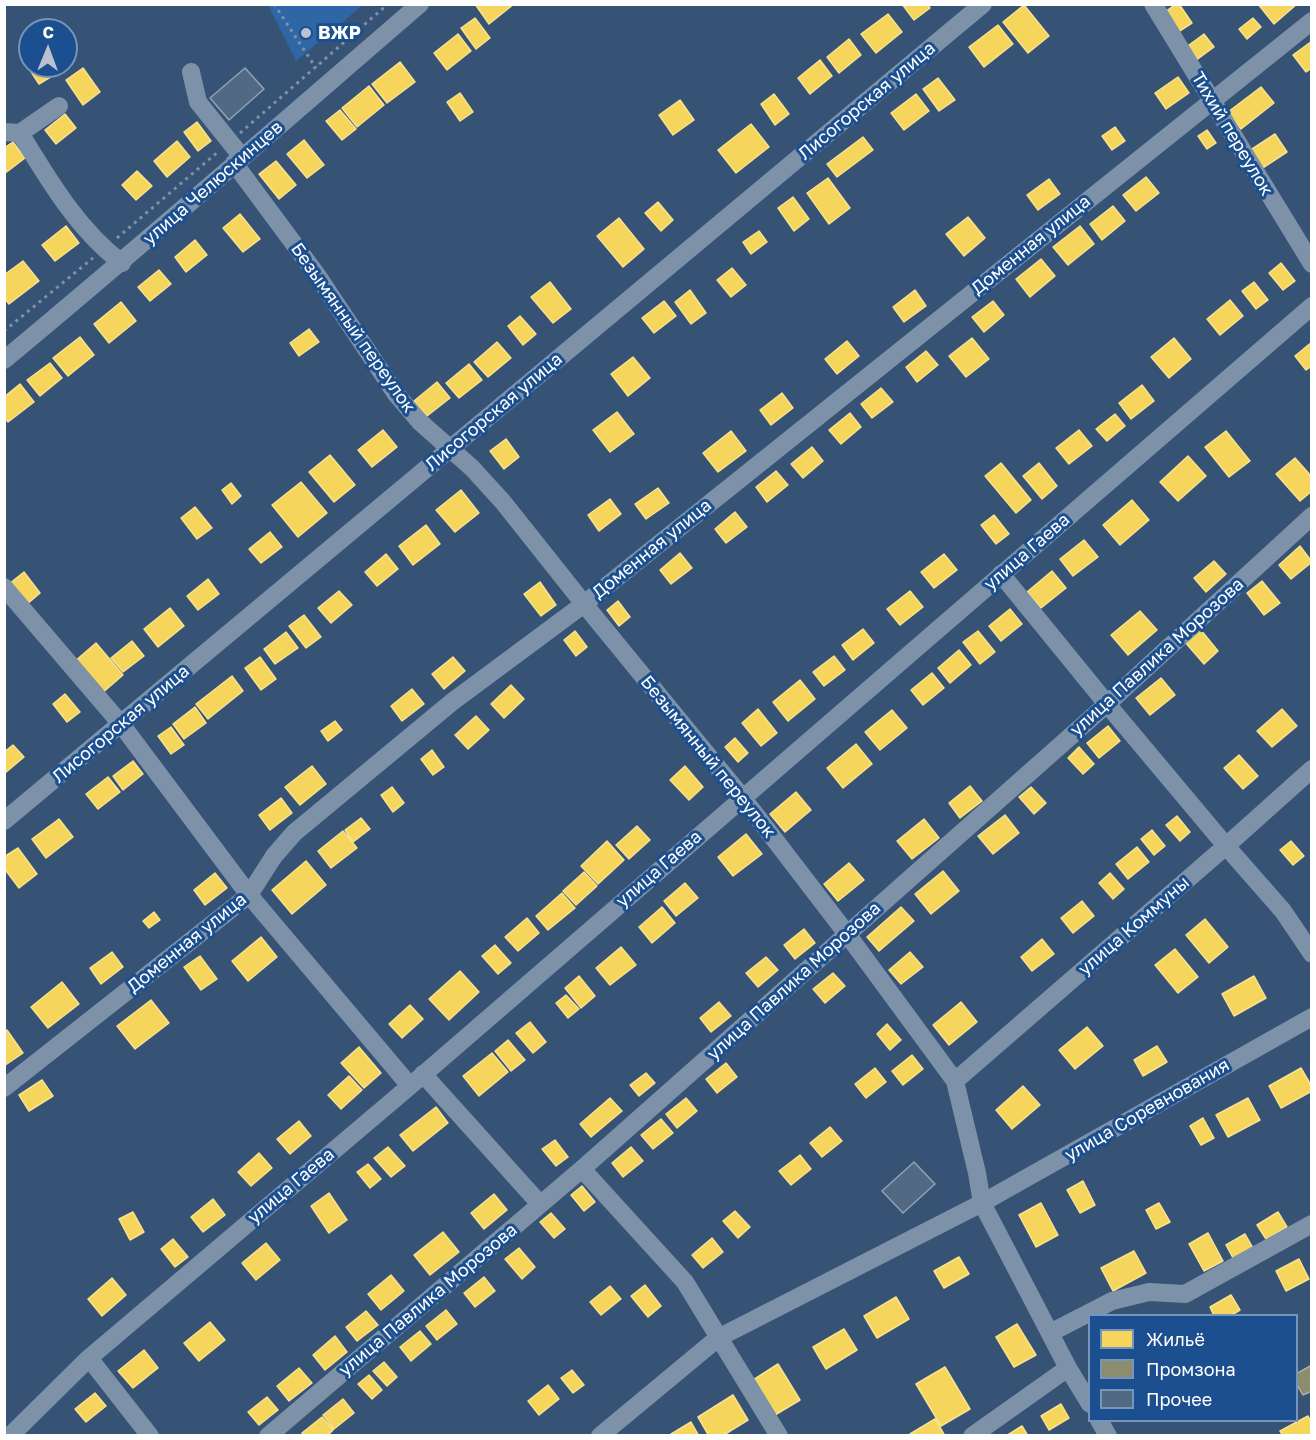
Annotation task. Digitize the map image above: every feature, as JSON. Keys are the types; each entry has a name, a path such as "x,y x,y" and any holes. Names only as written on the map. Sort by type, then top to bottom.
{"street":[{"name":"улица Челюскинцев","path":"4,360 122,263 420,4"},
{"name":"Лисогорская улица","path":"4,821 983,4"},
{"name":"Тихий переулок","path":"1153,4 1311,264"},
{"name":"Доменная улица","path":"4,1088 249,895 273,856 294,832 452,702 584,604 1311,21"},
{"name":"Безымянный переулок","path":"191,72 198,102 230,141 238,160 396,394 420,422 472,468 503,502 742,797 847,934 955,1081 982,1203 1088,1402"},
{"path":"59,106 12,133 75,217 104,249 122,263"},
{"name":"улица Гаева","path":"10,1436 89,1358 416,1080 1311,306"},
{"name":"улица Павлика Морозова","path":"268,1436 582,1169 1107,704 1311,516"},
{"path":"1001,574 1107,704 1283,911 1311,954"},
{"path":"4,587 121,724 249,895 416,1080 540,1204"},
{"name":"улица Коммуны","path":"955,1081 1226,846 1311,769"},
{"name":"улица Соревнования","path":"600,1435 718,1338 982,1203 1311,1017"},
{"path":"582,1169 685,1282 779,1436"},
{"path":"1050,1333 1112,1301 1149,1292 1185,1294 1311,1224"},
{"path":"89,1358 150,1436"},
{"path":"972,1436 1068,1368"},
{"path":"1100,1422 1108,1436"}],"path":[{"path":"274,4 316,68"},
{"path":"4,331 104,249 388,4"}],"shaded area":[{"name":"ВЖР","path":"268,5 363,5 296,61"}],"building: Жильё":[{"path":"475,4 514,4 489,24"},
{"path":"902,4 927,4 930,8 914,20"},
{"path":"1179,4 1192,23 1178,32 1165,12"},
{"path":"1258,4 1297,4 1274,24"},
{"path":"1024,5 1049,36 1028,53 1003,22"},
{"path":"888,14 902,32 876,53 861,34"},
{"path":"475,18 490,38 476,49 461,28"},
{"path":"1253,18 1261,27 1247,39 1239,29"},
{"path":"998,25 1013,44 984,67 969,47"},
{"path":"458,34 471,51 447,70 434,53"},
{"path":"1204,34 1214,47 1195,61 1185,48"},
{"path":"849,39 861,55 839,73 827,57"},
{"path":"1312,41 1312,68 1306,72 1293,55"},
{"path":"820,60 832,76 810,94 798,78"},
{"path":"400,62 415,82 387,103 372,84"},
{"path":"83,68 100,92 83,105 66,80 78,78 78,72"},
{"path":"1178,77 1189,93 1166,109 1155,93"},
{"path":"35,78 49,78 39,84"},
{"path":"938,78 955,100 939,111 923,89"},
{"path":"369,86 384,105 357,127 342,108"},
{"path":"1261,87 1274,103 1241,129 1228,112"},
{"path":"460,93 473,112 460,121 447,102"},
{"path":"774,94 789,114 775,125 761,104"},
{"path":"916,94 929,111 904,130 891,113"},
{"path":"680,100 694,120 673,135 659,115"},
{"path":"340,110 356,129 342,140 326,121"},
{"path":"65,114 76,128 56,144 45,130"},
{"path":"197,122 211,141 198,151 184,132"},
{"path":"751,124 769,147 736,173 718,150"},
{"path":"1115,127 1125,141 1112,150 1102,136"},
{"path":"1207,130 1216,143 1207,149 1198,136"},
{"path":"1275,134 1287,152 1261,169 1249,151"},
{"path":"863,137 873,150 837,177 827,164"},
{"path":"304,140 324,165 307,178 287,154"},
{"path":"177,141 190,157 167,177 154,161"},
{"path":"13,142 25,158 4,174 4,148"},
{"path":"276,161 296,185 279,199 259,174"},
{"path":"137,171 152,186 136,200 122,185"},
{"path":"1146,177 1159,193 1136,211 1123,195"},
{"path":"828,178 850,208 829,224 807,193"},
{"path":"1049,179 1060,194 1038,210 1027,195"},
{"path":"793,197 809,219 794,231 778,208"},
{"path":"658,202 673,220 661,231 645,213"},
{"path":"1113,206 1125,221 1102,240 1090,224"},
{"path":"240,214 260,239 243,252 223,228"},
{"path":"968,217 985,238 964,256 946,234"},
{"path":"619,218 644,249 623,267 597,236"},
{"path":"66,226 79,243 55,261 42,245"},
{"path":"1080,226 1094,244 1068,265 1053,247"},
{"path":"759,231 767,242 751,254 743,242"},
{"path":"195,240 207,255 186,272 175,257"},
{"path":"1041,259 1055,276 1030,297 1016,279"},
{"path":"23,261 39,281 9,304 4,298 4,275"},
{"path":"1281,263 1295,281 1283,290 1269,273"},
{"path":"732,268 746,285 731,297 717,280"},
{"path":"159,270 171,284 150,301 138,287"},
{"path":"550,282 571,309 553,323 531,297"},
{"path":"1254,282 1268,300 1256,309 1242,291"},
{"path":"690,290 706,313 691,324 675,302"},
{"path":"915,290 926,306 904,322 893,307"},
{"path":"1230,300 1243,316 1220,335 1207,319"},
{"path":"664,301 676,316 654,333 642,318"},
{"path":"993,301 1004,315 984,332 972,317"},
{"path":"121,302 136,321 109,343 94,324"},
{"path":"520,316 536,334 523,345 508,326"},
{"path":"309,329 319,342 299,356 290,343"},
{"path":"80,337 94,355 68,376 53,358"},
{"path":"972,338 989,359 966,377 949,356"},
{"path":"1174,338 1191,359 1169,378 1151,357"},
{"path":"847,341 859,356 837,374 825,359"},
{"path":"497,342 511,358 488,377 474,362"},
{"path":"1312,342 1312,366 1306,370 1295,356"},
{"path":"926,351 938,365 917,382 906,367"},
{"path":"633,357 650,378 628,396 611,374"},
{"path":"50,363 62,378 40,396 27,380"},
{"path":"469,364 482,380 459,398 446,383"},
{"path":"437,382 450,398 427,416 414,401"},
{"path":"20,384 34,402 8,422 4,417 4,397"},
{"path":"1142,385 1154,401 1131,419 1119,403"},
{"path":"881,388 893,402 872,418 861,404"},
{"path":"782,393 793,408 771,425 760,410"},
{"path":"617,412 634,434 610,452 593,430"},
{"path":"850,413 861,427 841,444 829,430"},
{"path":"1115,414 1125,426 1107,441 1096,429"},
{"path":"383,430 397,447 372,467 358,450"},
{"path":"1079,430 1092,446 1069,464 1056,448"},
{"path":"731,431 746,451 718,472 703,453"},
{"path":"1226,431 1250,461 1229,477 1205,447"},
{"path":"506,439 519,457 504,469 490,451"},
{"path":"812,447 823,461 803,478 791,464"},
{"path":"330,455 355,485 334,502 309,472"},
{"path":"1188,456 1206,476 1178,501 1160,482"},
{"path":"1295,458 1312,477 1312,491 1300,501 1276,474"},
{"path":"1001,463 1031,500 1016,513 985,476"},
{"path":"1039,463 1057,486 1042,499 1023,476"},
{"path":"776,471 788,485 767,502 756,487"},
{"path":"301,482 327,513 298,537 272,505"},
{"path":"231,483 241,496 232,504 222,490"},
{"path":"658,488 669,503 646,519 635,504"},
{"path":"461,490 479,513 455,532 436,510"},
{"path":"610,499 621,514 599,531 588,515"},
{"path":"1132,500 1149,520 1120,545 1103,525"},
{"path":"195,507 212,528 197,539 181,518"},
{"path":"735,512 747,527 726,543 715,529"},
{"path":"994,515 1009,534 996,544 981,525"},
{"path":"426,525 440,544 413,565 399,546"},
{"path":"270,532 282,547 261,563 249,549"},
{"path":"1084,540 1098,557 1073,576 1060,559"},
{"path":"1300,546 1312,562 1291,579 1279,565"},
{"path":"680,553 692,568 671,584 660,570"},
{"path":"386,554 398,569 377,586 365,572"},
{"path":"944,554 957,570 934,588 921,572"},
{"path":"1214,561 1226,574 1206,592 1194,578"},
{"path":"1052,571 1066,588 1041,608 1027,592"},
{"path":"24,572 40,593 26,605 9,584"},
{"path":"208,579 219,594 198,610 187,596"},
{"path":"1262,581 1280,603 1264,615 1247,593"},
{"path":"540,582 556,605 541,616 524,594"},
{"path":"339,591 352,605 331,623 318,608"},
{"path":"910,591 923,607 900,625 887,609"},
{"path":"618,601 630,617 619,626 607,610"},
{"path":"170,608 184,626 158,647 144,629"},
{"path":"1010,609 1022,624 1001,641 989,626"},
{"path":"1140,611 1157,630 1128,655 1111,635"},
{"path":"304,615 321,637 306,648 289,626"},
{"path":"863,629 874,643 853,660 842,645"},
{"path":"1200,629 1218,651 1204,664 1185,642"},
{"path":"575,631 587,647 576,656 564,640"},
{"path":"978,631 995,652 980,664 963,642"},
{"path":"286,632 298,648 275,664 264,649"},
{"path":"132,641 144,656 123,672 111,658"},
{"path":"96,643 123,675 101,694 74,662"},
{"path":"959,650 971,665 950,683 938,668"},
{"path":"834,656 845,670 824,686 813,672"},
{"path":"260,657 276,679 261,690 245,668"},
{"path":"453,657 465,671 444,689 432,674"},
{"path":"932,673 944,688 923,705 911,690"},
{"path":"232,676 243,691 208,719 196,704"},
{"path":"1161,678 1175,695 1150,715 1136,698"},
{"path":"800,680 815,699 788,721 773,702"},
{"path":"511,685 524,699 504,718 491,704"},
{"path":"412,689 424,704 402,721 391,706"},
{"path":"65,694 80,712 67,722 53,704"},
{"path":"195,707 206,723 184,739 173,724"},
{"path":"758,709 777,733 761,746 742,723"},
{"path":"1282,709 1297,726 1272,747 1257,731"},
{"path":"892,710 907,728 880,750 865,732"},
{"path":"476,716 489,730 468,749 455,735"},
{"path":"335,721 342,730 328,741 321,731"},
{"path":"1108,726 1120,741 1099,758 1087,743"},
{"path":"171,727 184,745 171,754 158,736"},
{"path":"735,738 748,753 738,762 725,747"},
{"path":"856,744 872,764 843,788 827,768"},
{"path":"13,745 24,757 5,773 4,752"},
{"path":"1079,747 1094,764 1083,774 1068,758"},
{"path":"432,750 444,767 433,775 421,759"},
{"path":"1239,755 1258,776 1243,789 1224,768"},
{"path":"133,761 143,774 123,790 113,776"},
{"path":"312,766 326,784 300,805 285,787"},
{"path":"685,766 703,787 689,800 670,780"},
{"path":"108,777 120,792 98,809 86,794"},
{"path":"970,786 982,801 960,818 949,803"},
{"path":"392,787 404,803 393,812 381,795"},
{"path":"1031,787 1046,803 1034,814 1019,797"},
{"path":"796,792 811,810 785,832 770,814"},
{"path":"281,798 292,813 270,830 259,815"},
{"path":"1005,815 1019,833 993,854 978,836"},
{"path":"1177,816 1190,832 1180,841 1166,825"},
{"path":"361,818 370,829 353,842 345,830"},
{"path":"59,819 73,837 46,858 32,839"},
{"path":"924,819 939,838 912,859 897,841"},
{"path":"637,826 650,840 629,859 616,845"},
{"path":"1152,830 1165,846 1154,855 1141,839"},
{"path":"343,831 357,848 331,868 318,851"},
{"path":"746,834 762,854 733,876 718,857"},
{"path":"607,841 624,860 598,884 581,866"},
{"path":"1291,841 1304,856 1293,865 1280,850"},
{"path":"1137,847 1149,862 1128,879 1116,864"},
{"path":"18,848 37,874 19,888 4,868 4,857"},
{"path":"306,861 326,885 292,914 272,890"},
{"path":"849,863 864,880 838,901 824,884"},
{"path":"943,871 959,891 931,914 915,894"},
{"path":"584,872 597,886 576,905 563,891"},
{"path":"215,873 227,888 205,905 194,890"},
{"path":"1110,873 1124,889 1113,899 1099,883"},
{"path":"685,883 698,898 676,916 664,901"},
{"path":"562,893 575,908 548,930 536,916"},
{"path":"1082,901 1094,916 1073,933 1061,918"},
{"path":"662,907 675,923 652,943 639,927"},
{"path":"901,907 914,921 879,951 867,937"},
{"path":"154,912 160,920 149,928 143,921"},
{"path":"527,918 539,933 518,951 505,937"},
{"path":"1205,919 1228,947 1209,963 1186,935"},
{"path":"804,929 815,943 795,959 784,945"},
{"path":"261,937 277,957 248,981 232,961"},
{"path":"1042,939 1054,954 1032,971 1021,957"},
{"path":"495,945 511,963 498,974 482,956"},
{"path":"621,947 636,965 610,985 596,968"},
{"path":"1175,949 1198,977 1178,993 1155,965"},
{"path":"112,952 123,967 101,984 90,968"},
{"path":"910,952 923,967 901,984 889,970"},
{"path":"200,956 217,979 201,990 184,967"},
{"path":"766,957 778,970 758,987 746,973"},
{"path":"460,971 479,992 449,1020 429,999"},
{"path":"833,973 845,986 825,1003 813,989"},
{"path":"579,976 595,996 581,1008 565,988"},
{"path":"1254,976 1266,998 1234,1016 1222,994"},
{"path":"62,982 79,1004 48,1028 31,1007"},
{"path":"566,995 579,1009 568,1018 556,1003"},
{"path":"151,1000 169,1023 135,1049 117,1026"},
{"path":"719,1002 731,1016 711,1032 700,1018"},
{"path":"961,1002 977,1022 949,1045 933,1025"},
{"path":"410,1005 423,1019 402,1038 389,1024"},
{"path":"530,1022 546,1042 533,1053 516,1033"},
{"path":"887,1024 901,1040 890,1050 877,1034"},
{"path":"1087,1027 1103,1046 1075,1069 1059,1050"},
{"path":"7,1030 23,1053 4,1066 4,1032"},
{"path":"508,1040 525,1060 511,1071 495,1051"},
{"path":"1157,1046 1167,1062 1143,1076 1134,1060"},
{"path":"359,1047 381,1073 364,1088 341,1063"},
{"path":"492,1053 508,1072 479,1096 463,1076"},
{"path":"912,1055 923,1069 903,1085 892,1071"},
{"path":"726,1063 737,1077 717,1093 706,1079"},
{"path":"875,1068 886,1082 866,1098 855,1084"},
{"path":"1301,1068 1312,1091 1281,1108 1269,1086"},
{"path":"646,1073 655,1083 639,1096 630,1085"},
{"path":"349,1076 362,1090 341,1109 328,1095"},
{"path":"42,1080 53,1096 29,1111 19,1095"},
{"path":"1023,1086 1040,1105 1012,1129 996,1110"},
{"path":"610,1098 622,1111 591,1137 580,1124"},
{"path":"686,1098 697,1111 677,1128 666,1114"},
{"path":"1248,1098 1260,1120 1228,1137 1216,1115"},
{"path":"436,1107 448,1123 413,1151 400,1135"},
{"path":"1203,1118 1214,1138 1201,1145 1190,1126"},
{"path":"661,1119 673,1133 653,1149 641,1135"},
{"path":"299,1121 311,1136 290,1154 277,1139"},
{"path":"830,1127 842,1141 822,1157 810,1143"},
{"path":"555,1140 568,1157 556,1166 542,1149"},
{"path":"388,1147 405,1166 391,1177 374,1158"},
{"path":"631,1147 643,1161 623,1177 612,1163"},
{"path":"259,1153 272,1168 251,1186 238,1172"},
{"path":"800,1155 811,1169 791,1185 779,1171"},
{"path":"368,1164 381,1179 370,1188 357,1172"},
{"path":"1083,1181 1095,1205 1080,1213 1067,1190"},
{"path":"582,1186 595,1202 584,1211 571,1195"},
{"path":"329,1193 347,1220 329,1233 311,1206"},
{"path":"494,1194 507,1210 484,1229 471,1213"},
{"path":"213,1199 225,1215 203,1232 191,1217"},
{"path":"1041,1203 1058,1235 1036,1247 1019,1215"},
{"path":"1159,1203 1170,1222 1156,1229 1146,1210"},
{"path":"735,1211 750,1227 738,1238 723,1221"},
{"path":"133,1212 144,1232 130,1240 119,1219"},
{"path":"1278,1212 1287,1227 1266,1239 1257,1225"},
{"path":"551,1213 565,1229 554,1238 540,1222"},
{"path":"443,1232 459,1252 430,1275 414,1255"},
{"path":"1208,1233 1223,1261 1204,1271 1189,1244"},
{"path":"1245,1234 1253,1248 1233,1258 1226,1245"},
{"path":"712,1238 723,1252 703,1268 692,1255"},
{"path":"173,1239 188,1257 175,1267 161,1249"},
{"path":"266,1243 280,1260 256,1280 242,1263"},
{"path":"519,1248 535,1267 522,1279 505,1259"},
{"path":"1134,1251 1146,1273 1113,1291 1101,1268"},
{"path":"959,1257 969,1274 944,1288 934,1271"},
{"path":"1299,1259 1309,1279 1286,1291 1276,1271"},
{"path":"391,1275 404,1291 381,1310 368,1294"},
{"path":"484,1277 495,1291 475,1307 464,1293"},
{"path":"112,1278 126,1295 102,1316 88,1299"},
{"path":"645,1285 661,1306 648,1317 631,1296"},
{"path":"610,1286 621,1299 601,1315 590,1302"},
{"path":"1231,1295 1240,1310 1233,1314 1213,1314 1210,1307"},
{"path":"896,1297 909,1319 877,1338 864,1316"},
{"path":"446,1310 457,1324 437,1340 426,1326"},
{"path":"366,1311 378,1325 357,1341 346,1327"},
{"path":"210,1322 225,1340 199,1361 184,1343"},
{"path":"1017,1324 1036,1355 1014,1367 996,1337"},
{"path":"844,1329 857,1350 826,1369 813,1347"},
{"path":"420,1331 431,1344 411,1361 400,1347"},
{"path":"335,1336 347,1352 325,1370 313,1355"},
{"path":"144,1350 158,1368 133,1388 118,1371"},
{"path":"384,1362 397,1377 387,1386 373,1371"},
{"path":"778,1364 800,1400 775,1415 753,1380"},
{"path":"945,1367 970,1409 941,1426 916,1384"},
{"path":"299,1368 312,1383 289,1401 277,1386"},
{"path":"572,1370 584,1385 573,1393 561,1378"},
{"path":"369,1375 382,1390 372,1399 358,1384"},
{"path":"548,1385 559,1399 539,1415 528,1401"},
{"path":"95,1393 106,1406 86,1422 75,1409"},
{"path":"733,1395 748,1420 722,1436 709,1436 698,1417"},
{"path":"267,1397 278,1410 259,1425 248,1412"},
{"path":"343,1399 354,1413 334,1429 323,1415"},
{"path":"1061,1404 1069,1418 1049,1430 1041,1416"},
{"path":"1308,1416 1312,1423 1312,1436 1283,1436 1280,1431"},
{"path":"322,1417 333,1430 327,1436 304,1436 302,1433"},
{"path":"935,1419 945,1436 911,1436 910,1434"},
{"path":"691,1422 699,1436 668,1436"},
{"path":"1022,1426 1028,1436 1006,1436"}],"building: Промзона":[{"path":"1312,1365 1312,1391 1303,1395 1298,1386 1298,1373"}],"building: Прочее":[{"path":"245,68 264,89 229,120 210,98"},
{"path":"914,1162 935,1184 903,1213 882,1191"}],"place":[{"name":"ВЖР","path":"306,33"}]}
